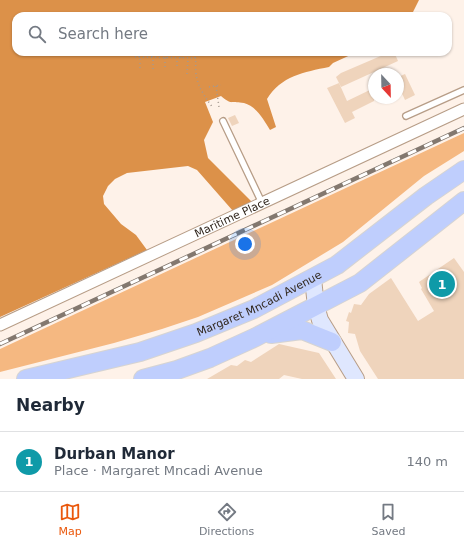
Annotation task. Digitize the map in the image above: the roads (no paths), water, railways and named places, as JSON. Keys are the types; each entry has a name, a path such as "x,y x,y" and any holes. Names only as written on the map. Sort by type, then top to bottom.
{"main road":[{"name":"Margaret Mncadi Avenue","path":"26,379 121,358 147,350 196,333 276,298 313,279 342,261 431,192 464,170"},
{"path":"143,379 179,374 256,337 360,283 464,201"},
{"path":"313,279 316,306 320,320 332,342 356,379"},
{"path":"276,298 288,303 292,310 290,319"},
{"path":"256,337 302,330 332,342"}],"street":[{"name":"Maritime Place","path":"0,325 464,108"}],"lane":[{"path":"406,116 464,90"},
{"path":"223,121 262,203"}],"railway":[{"path":"0,344 464,128"}],"place":[{"name":"Durban Manor","path":"442,284"}]}
